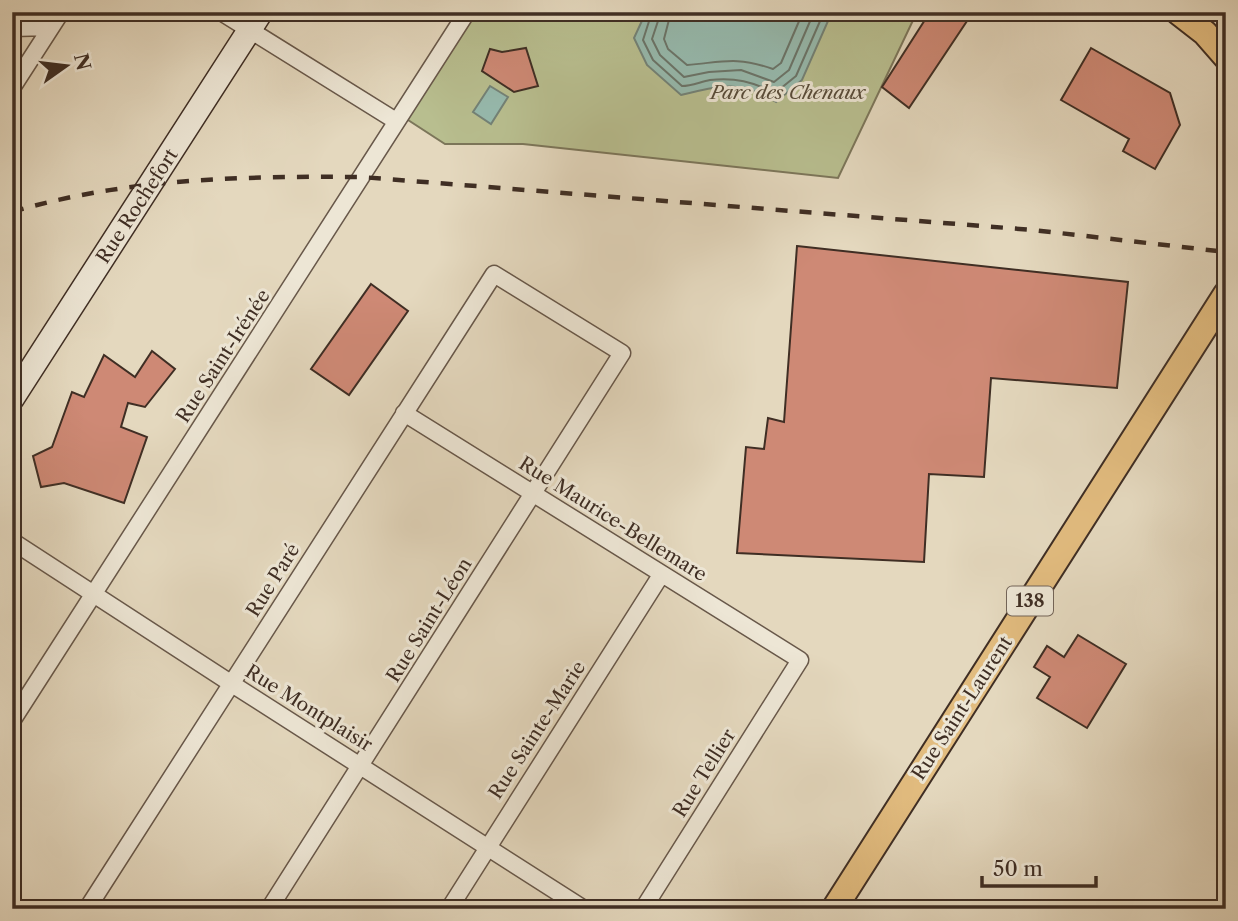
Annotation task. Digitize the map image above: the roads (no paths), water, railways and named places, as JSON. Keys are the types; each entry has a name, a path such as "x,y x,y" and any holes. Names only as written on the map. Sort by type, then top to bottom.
{"main road":[{"path":"1178,12 1205,33 1226,57"},
{"name":"Rue Saint-Laurent","path":"834,909 1226,293"}],"street":[{"path":"12,88 61,12"},
{"path":"221,12 255,21 396,121"},
{"name":"Rue Saint-Irénée","path":"12,721 467,12"},
{"name":"Rue Rochefort","path":"12,399 255,21"},
{"path":"12,28 51,27"},
{"name":"Rue Paré","path":"87,909 494,274 622,353"},
{"name":"Rue Saint-Léon","path":"269,909 622,353"},
{"name":"Rue Maurice-Bellemare","path":"404,413 800,660"},
{"name":"Rue Montplaisir","path":"12,541 584,909"},
{"name":"Rue Sainte-Marie","path":"449,909 661,575"},
{"name":"Rue Tellier","path":"643,909 800,660"}],"water":[{"path":"646,12 832,12 802,80 776,102 752,90 730,86 681,95 647,65 634,38"},
{"path":"490,86 508,97 491,124 473,112"}],"railway":[{"path":"12,212 98,192 185,181 361,177 1033,230 1226,252"}],"park label":[{"name":"Parc des Chenaux","path":"788,92"}]}
